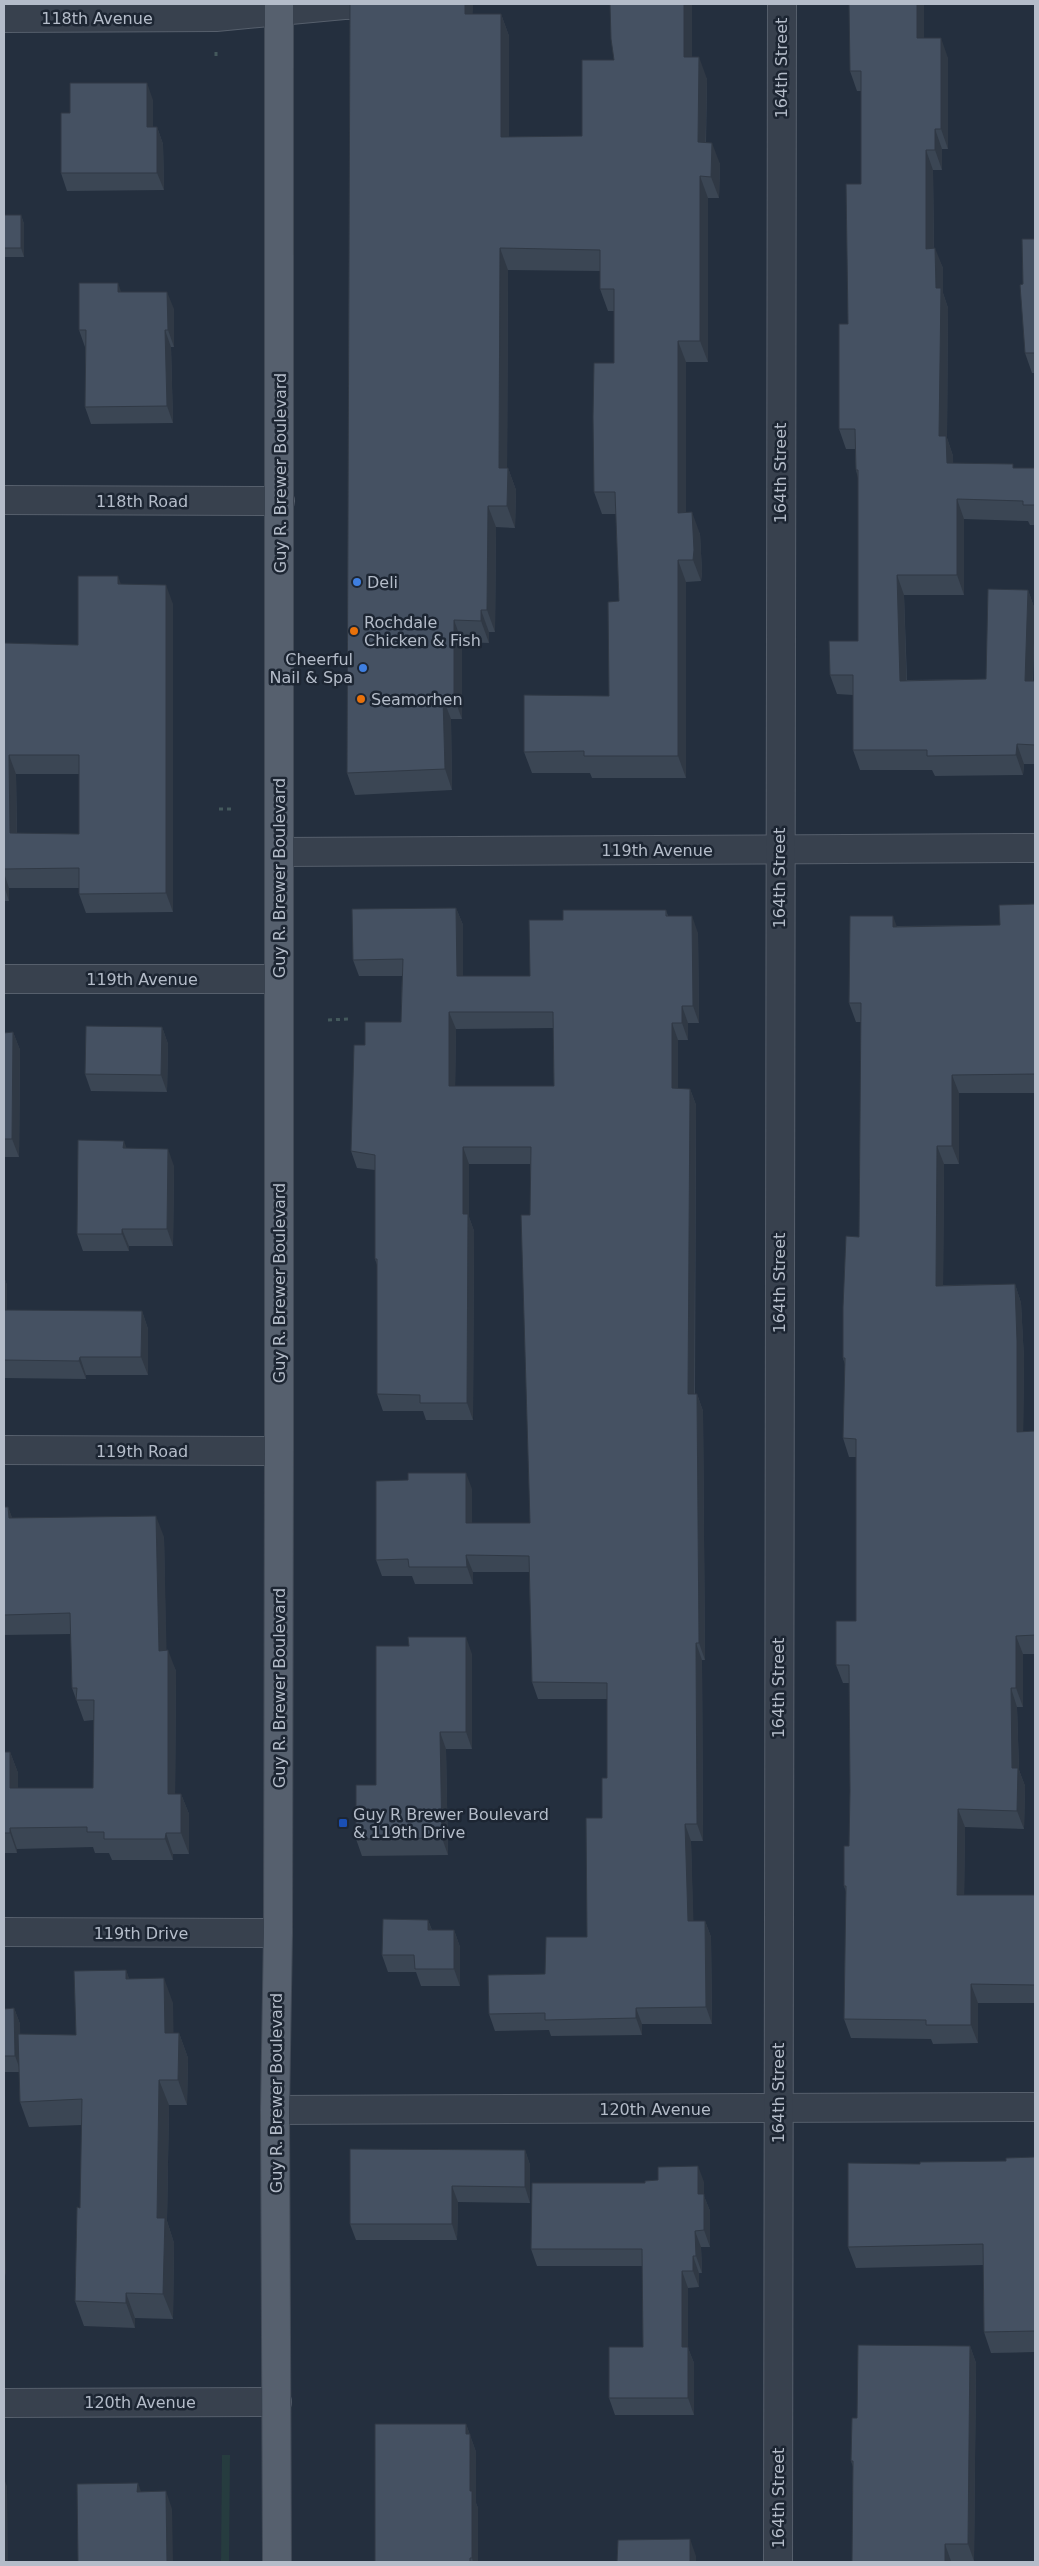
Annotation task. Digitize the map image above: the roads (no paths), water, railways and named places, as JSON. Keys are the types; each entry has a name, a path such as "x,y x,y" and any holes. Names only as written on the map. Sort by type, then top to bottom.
{"main road":[{"name":"Guy R. Brewer Boulevard","path":"277,2562 275,2110 278,1933 279,1451 279,7"}],"street":[{"name":"118th Avenue","path":"4,18 216,17 279,7 402,4"},
{"name":"164th Street","path":"778,2562 779,849 782,4"},
{"name":"118th Road","path":"4,500 280,501"},
{"name":"119th Avenue","path":"279,852 1035,848"},
{"name":"119th Avenue","path":"4,979 279,979"},
{"name":"119th Road","path":"4,1450 279,1451"},
{"name":"119th Drive","path":"4,1932 278,1933"},
{"name":"120th Avenue","path":"275,2110 1035,2107"},
{"name":"120th Avenue","path":"4,2403 277,2402"}],"place":[{"name":"Deli","path":"357,582"},
{"name":"Rochdale Chicken & Fish","path":"354,631"},
{"name":"Cheerful Nail & Spa","path":"363,668"},
{"name":"Seamorhen","path":"361,699"},
{"name":"Guy R Brewer Boulevard & 119th Drive","path":"343,1823"}]}
